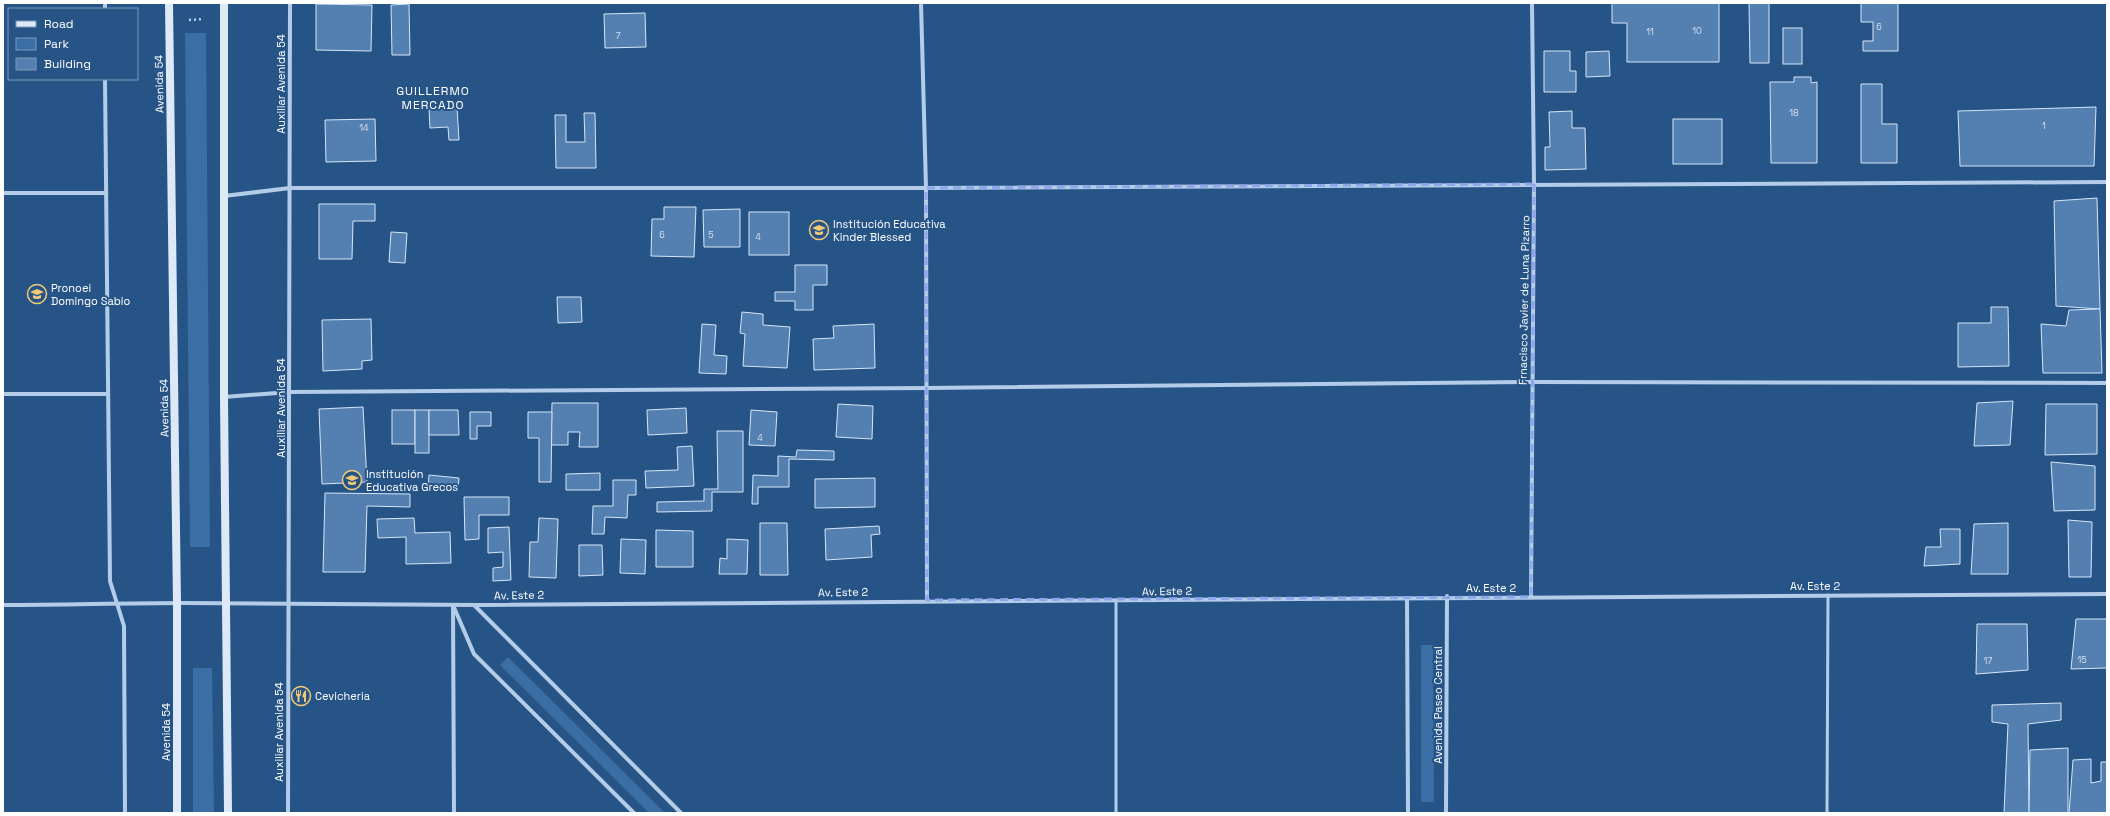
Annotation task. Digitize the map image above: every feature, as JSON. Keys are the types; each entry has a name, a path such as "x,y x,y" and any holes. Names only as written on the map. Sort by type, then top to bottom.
{"main road":[{"name":"Avenida 54","path":"169,3 177,603 177,813"},
{"path":"224,3 224,397 228,813"}],"street":[{"name":"Auxiliar Avenida 54","path":"288,813 290,3"},
{"path":"921,3 926,188 927,600"},
{"name":"Frnacisco Javier de Luna Pizarro","path":"1531,597 1534,184 1532,3"},
{"path":"105,80 110,581 124,626 125,813"},
{"path":"224,196 290,188 926,188 2107,182"},
{"path":"3,193 106,193"},
{"path":"224,397 290,392 1532,382 2107,383"},
{"path":"3,394 108,394"},
{"name":"Av. Este 2","path":"3,605 118,605 177,603 474,605 927,600 1116,601 1407,598 1447,596 1531,597 2107,594"},
{"name":"Avenida Paseo Central","path":"1446,813 1447,596"},
{"path":"1407,598 1408,813"},
{"path":"454,605 454,813"},
{"path":"454,605 474,654 634,813"},
{"path":"474,605 681,813"}],"lane":[{"path":"1827,813 1828,595"},
{"path":"1116,601 1116,813"}],"path":[{"path":"185,20 206,19"}],"highlighted area":[{"path":"1534,184 1531,597 927,600 926,188"}],"green space":[{"path":"185,33 206,33 210,547 190,547"},
{"path":"1421,645 1433,645 1434,802 1421,802"},
{"path":"508,657 665,813 649,813 500,665"},
{"path":"193,668 212,668 214,813 193,813"}],"building":[{"path":"1612,3 1719,3 1719,62 1627,62 1627,23 1612,23"},
{"path":"1749,3 1769,3 1769,63 1750,63"},
{"path":"1861,3 1898,3 1898,51 1863,51 1863,41 1873,41 1873,22 1861,22"},
{"path":"316,4 372,5 371,51 316,50"},
{"path":"409,4 410,55 392,55 391,5"},
{"path":"645,13 646,47 605,48 604,14"},
{"path":"1783,28 1802,28 1802,64 1783,64"},
{"path":"1544,51 1570,51 1570,71 1576,71 1576,92 1544,92"},
{"path":"1609,51 1610,76 1586,77 1586,52"},
{"path":"1794,77 1811,77 1811,83 1817,82 1817,163 1771,163 1770,82 1794,82"},
{"path":"1861,84 1882,84 1882,124 1897,124 1897,163 1861,163"},
{"path":"457,107 459,140 449,140 448,127 430,128 429,109"},
{"path":"2096,107 2094,166 1960,166 1958,111"},
{"path":"1572,111 1572,128 1585,128 1586,169 1545,170 1545,147 1550,147 1549,112"},
{"path":"584,113 595,113 596,168 556,168 555,115 566,115 566,142 585,142"},
{"path":"375,119 376,161 326,162 325,120"},
{"path":"1673,119 1722,119 1722,164 1673,164"},
{"path":"2097,198 2100,309 2056,306 2054,201"},
{"path":"319,204 375,204 375,221 353,221 352,259 319,259"},
{"path":"664,207 696,207 694,257 651,256 652,219 664,219"},
{"path":"740,209 740,247 704,247 703,210"},
{"path":"749,212 789,212 789,255 749,255"},
{"path":"391,232 407,233 405,263 389,262"},
{"path":"795,265 827,265 827,285 813,285 813,310 795,310 795,301 775,301 775,292 795,292"},
{"path":"557,297 581,297 582,322 558,323"},
{"path":"1991,307 2008,307 2009,366 1958,367 1958,323 1991,323"},
{"path":"2100,309 2102,373 2043,373 2041,324 2066,326 2069,310"},
{"path":"742,312 763,314 763,325 790,327 787,368 743,366 745,334 740,333"},
{"path":"371,319 372,360 362,361 362,369 323,371 322,320"},
{"path":"702,324 716,325 714,355 727,356 726,374 699,373"},
{"path":"874,324 875,368 814,370 813,339 834,338 833,326"},
{"path":"2013,401 2010,445 1974,446 1977,403"},
{"path":"552,403 598,403 598,447 579,447 580,432 568,432 568,445 551,445"},
{"path":"838,404 873,406 872,439 836,437"},
{"path":"2046,404 2097,404 2097,454 2045,455"},
{"path":"363,407 367,482 322,484 319,409"},
{"path":"686,408 687,433 648,435 647,410"},
{"path":"392,410 415,410 415,444 392,444"},
{"path":"415,410 429,410 429,453 415,453"},
{"path":"429,410 458,410 459,435 429,435"},
{"path":"751,410 777,412 775,446 749,445"},
{"path":"470,412 491,412 491,426 477,426 477,439 470,439"},
{"path":"528,412 552,412 551,482 539,482 539,438 528,438"},
{"path":"717,431 743,431 743,492 712,492 712,511 657,512 657,502 704,501 704,489 718,489"},
{"path":"692,446 694,486 646,488 645,471 678,470 677,447"},
{"path":"797,450 834,451 834,460 789,459 789,487 758,487 758,504 752,504 753,475 778,476 778,456 796,457"},
{"path":"2051,462 2095,466 2095,510 2054,511"},
{"path":"600,473 600,490 566,490 566,474"},
{"path":"429,475 459,478 458,490 428,488"},
{"path":"875,478 875,507 815,508 815,479"},
{"path":"613,480 636,480 636,495 628,495 627,518 605,517 604,534 592,534 593,506 613,506"},
{"path":"325,493 410,494 410,507 367,506 365,572 323,572"},
{"path":"464,497 509,497 509,515 479,515 479,539 465,540"},
{"path":"414,518 415,533 450,532 451,563 406,564 406,537 378,538 377,519"},
{"path":"539,518 558,519 556,578 529,577 530,542 538,542"},
{"path":"2068,520 2092,522 2091,577 2069,577"},
{"path":"760,523 787,523 788,575 760,575"},
{"path":"2008,523 2008,574 1971,574 1974,524"},
{"path":"879,526 880,534 871,535 872,557 826,560 825,529"},
{"path":"509,527 511,580 493,581 493,568 503,567 503,552 488,553 488,528"},
{"path":"1940,529 1960,529 1960,564 1924,566 1926,547 1941,547"},
{"path":"656,530 693,531 693,567 656,567"},
{"path":"621,539 646,540 645,574 620,573"},
{"path":"727,539 748,540 747,574 719,574 720,558 727,559"},
{"path":"579,545 602,545 603,575 579,576"},
{"path":"2076,619 2107,619 2107,668 2071,669"},
{"path":"1977,624 2027,624 2028,670 1976,674"},
{"path":"2061,703 2061,720 2028,724 2029,813 2004,813 2008,724 1992,722 1992,705"},
{"path":"2068,748 2068,813 2029,813 2030,750"},
{"path":"2091,759 2091,783 2101,781 2101,762 2107,762 2107,813 2069,813 2073,760"}],"place":[{"name":"Institución Educativa Kinder Blessed","path":"819,230"},
{"name":"Pronoei Domingo Sabio","path":"37,294"},
{"name":"Institución Educativa Grecos","path":"352,480"},
{"name":"Cevicheria","path":"301,696"}],"district":[{"name":"GUILLERMO MERCADO","path":"433,98"}]}
